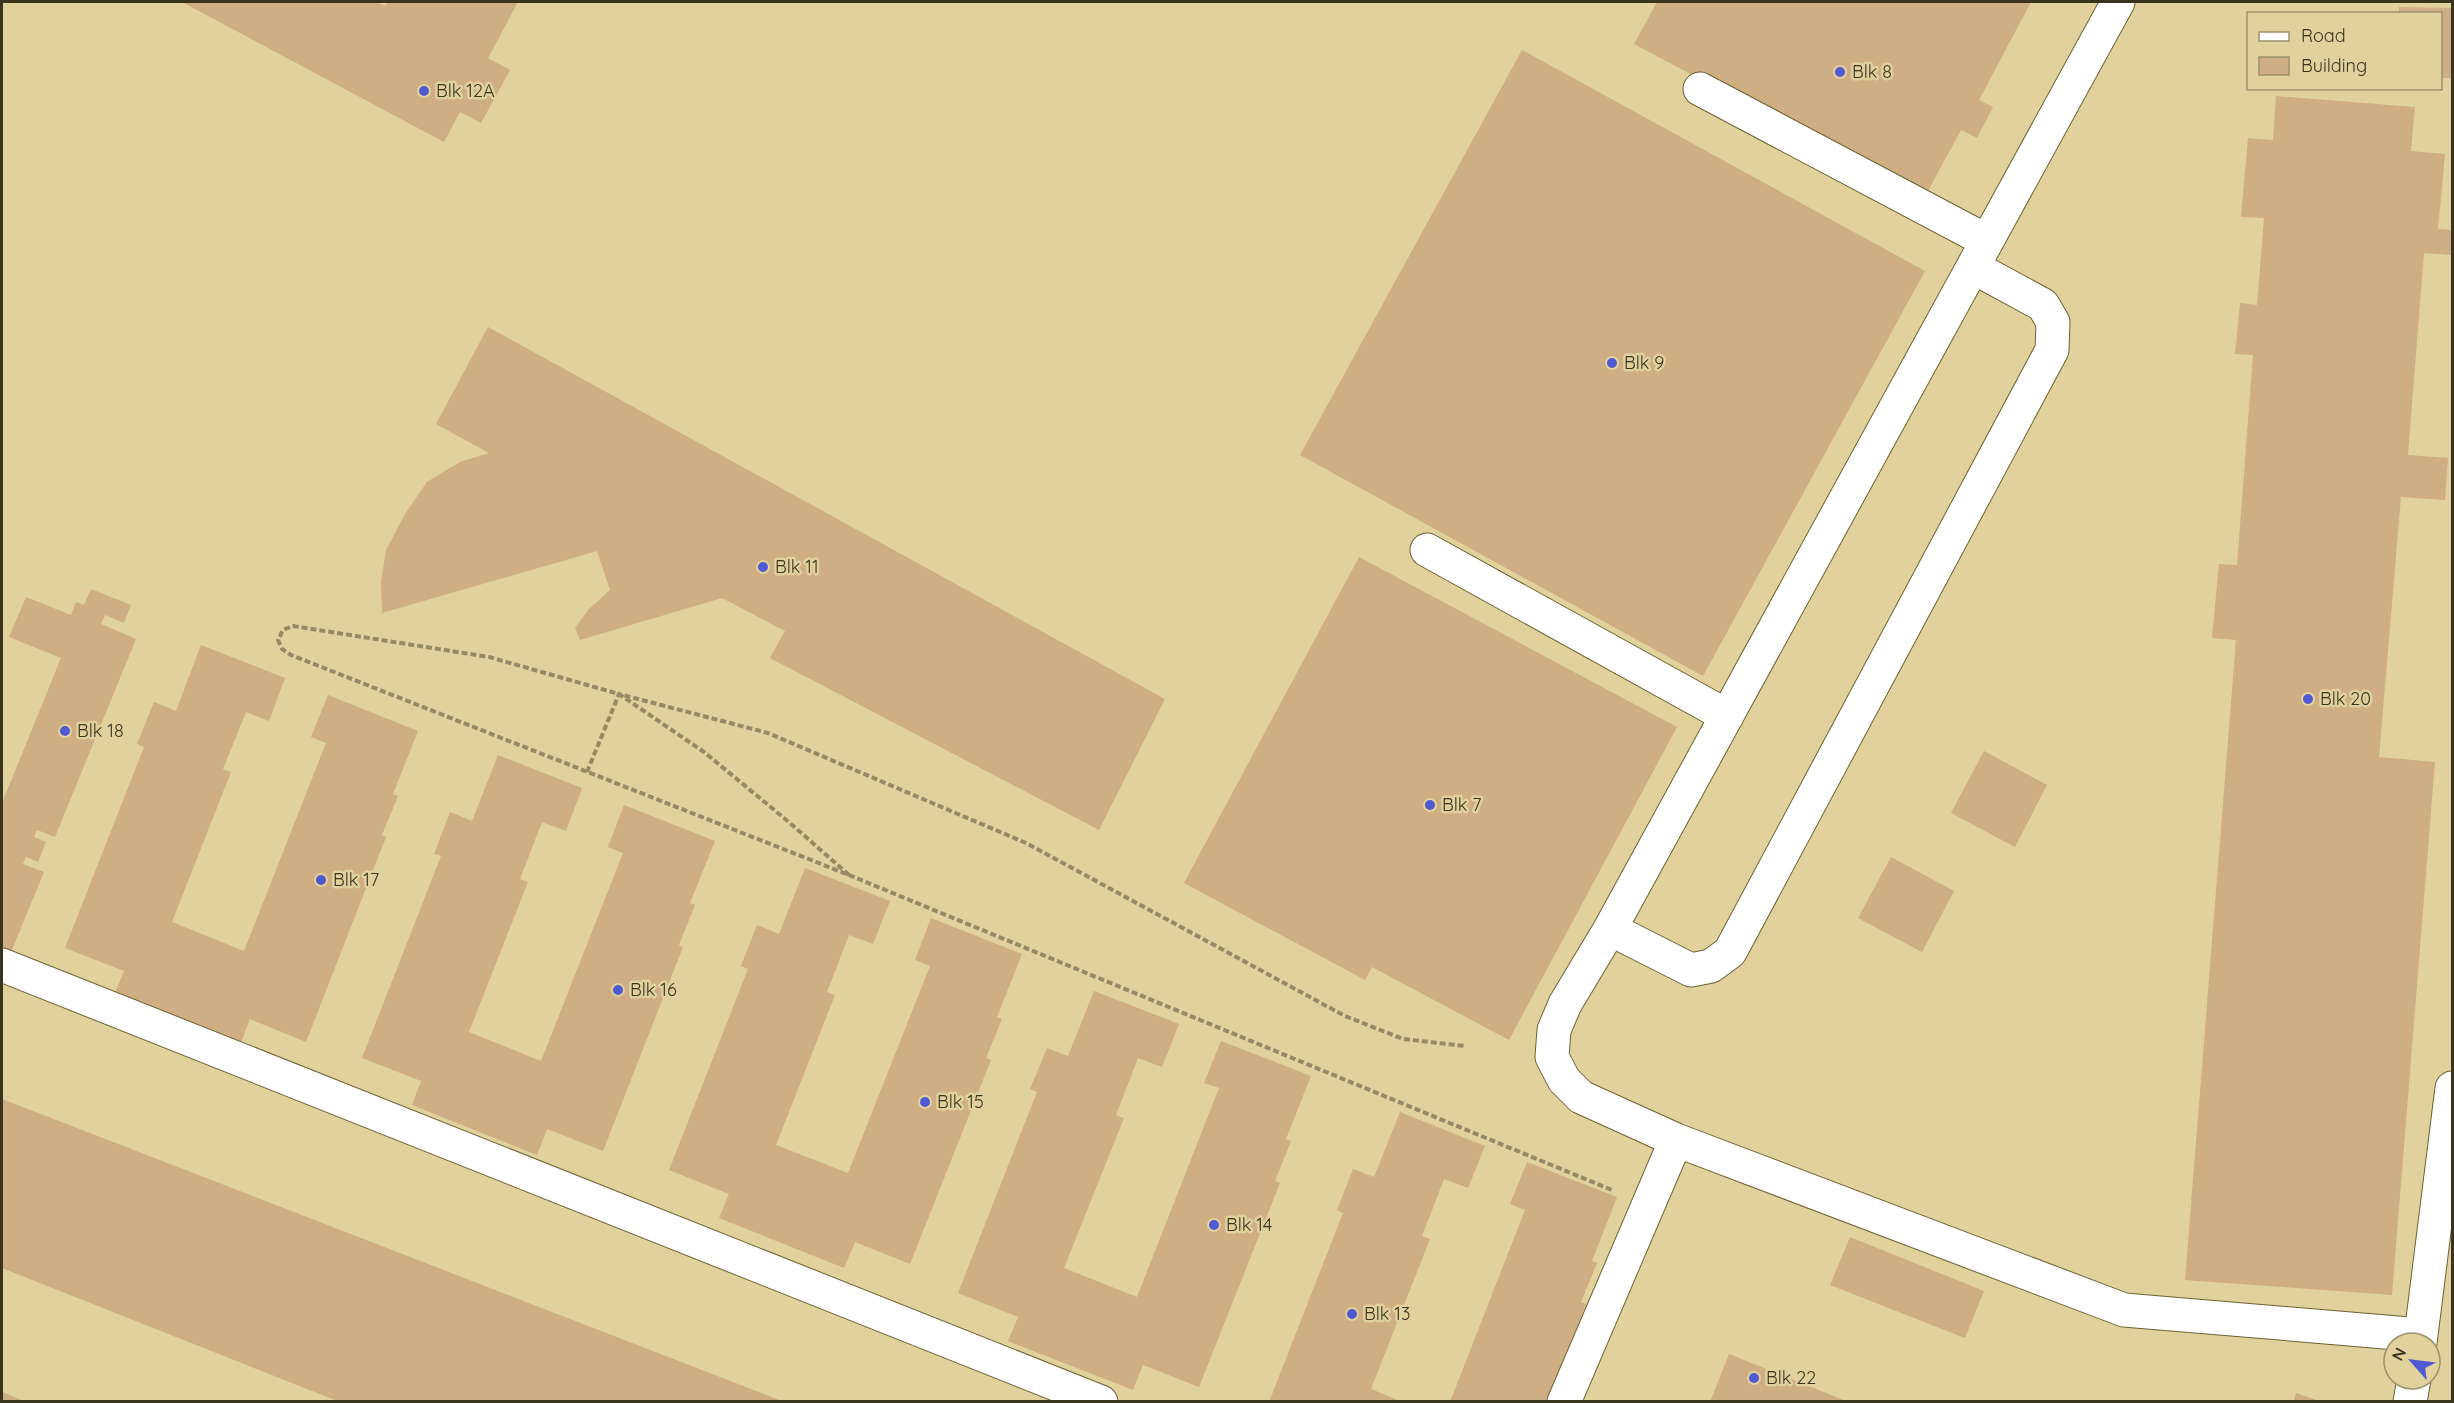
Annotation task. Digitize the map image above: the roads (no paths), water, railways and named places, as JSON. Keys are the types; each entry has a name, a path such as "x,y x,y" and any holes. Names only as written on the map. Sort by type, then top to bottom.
{"lane":[{"path":"2118,2 1610,929 1565,1004 1554,1030 1552,1057 1564,1080 1581,1096 1676,1140 2124,1310 2382,1335"},
{"path":"1610,929 1691,970 1711,966 1730,952 2052,350 2053,322 2043,305 1980,254 1700,89"},
{"path":"1427,550 1726,716"},
{"path":"2,965 1101,1401"},
{"path":"2421,1331 2452,1088"},
{"path":"1564,1401 1676,1140"}],"place":[{"name":"Blk 8","path":"1840,72"},
{"name":"Blk 12A","path":"424,91"},
{"name":"Blk 9","path":"1612,363"},
{"name":"Blk 11","path":"763,567"},
{"name":"Blk 20","path":"2308,699"},
{"name":"Blk 18","path":"65,731"},
{"name":"Blk 7","path":"1430,805"},
{"name":"Blk 17","path":"321,880"},
{"name":"Blk 16","path":"618,990"},
{"name":"Blk 15","path":"925,1102"},
{"name":"Blk 14","path":"1214,1225"},
{"name":"Blk 13","path":"1352,1314"},
{"name":"Blk 22","path":"1754,1378"}]}
